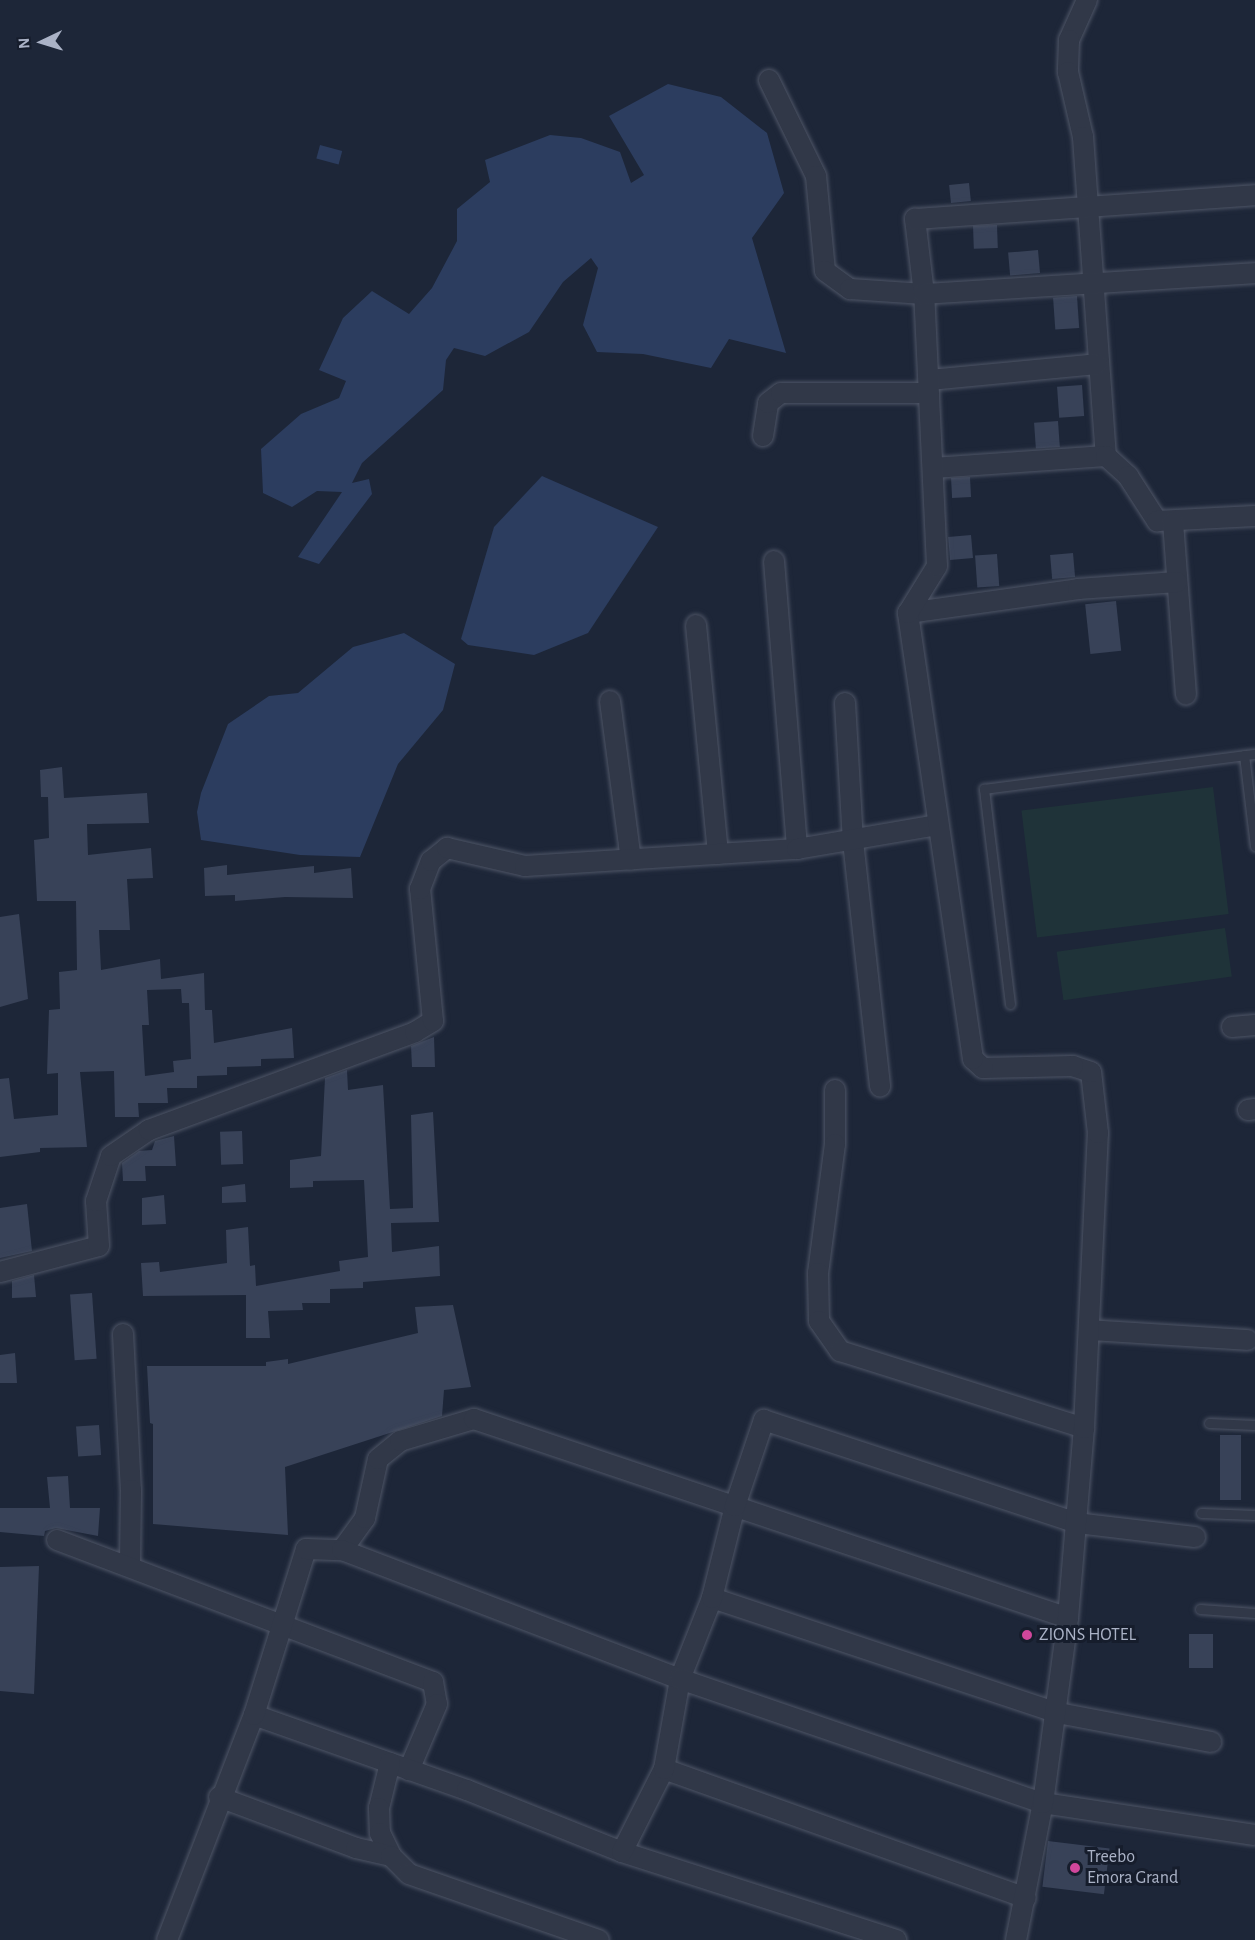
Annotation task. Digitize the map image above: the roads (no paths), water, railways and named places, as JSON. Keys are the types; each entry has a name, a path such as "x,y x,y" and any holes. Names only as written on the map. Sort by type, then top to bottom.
{"street":[{"path":"1087,0 1069,40 1068,72 1083,136 1097,364 1106,456 1128,476 1157,521 1173,522 1255,516"},
{"path":"769,80 816,176 825,271 850,289 924,294 1255,273"},
{"path":"1016,1940 1044,1803 1058,1713 1068,1618 1084,1428 1098,1133 1091,1072 1073,1066 983,1068 973,1059 908,613 938,566 924,294 915,219 1255,195"},
{"path":"763,436 768,403 781,393 929,387 1097,364"},
{"path":"933,468 1106,456"},
{"path":"1173,522 1186,695"},
{"path":"774,561 797,849"},
{"path":"908,613 1078,589 1177,582"},
{"path":"696,625 718,854"},
{"path":"610,701 632,860"},
{"path":"845,703 853,841 880,1087"},
{"path":"0,1272 99,1246 96,1201 111,1156 149,1130 415,1032 433,1021 420,889 431,861 447,848 525,866 797,849 938,825"},
{"path":"1232,1028 1255,1025"},
{"path":"835,1090 835,1143 818,1273 819,1321 840,1351 1084,1428"},
{"path":"1089,1330 1248,1340"},
{"path":"123,1334 131,1490 130,1565"},
{"path":"342,1550 365,1518 378,1459 400,1441 474,1419 1068,1618"},
{"path":"622,1852 664,1769 680,1679 712,1598 735,1506 764,1420 1077,1523 1195,1537"},
{"path":"57,1540 130,1565 281,1626 433,1682 437,1704 409,1770"},
{"path":"167,1940 219,1797 254,1715 306,1549 342,1550 680,1679 1044,1803 1255,1835"},
{"path":"712,1598 1058,1713 1211,1742"},
{"path":"254,1715 409,1770 622,1852 896,1940"},
{"path":"390,1763 378,1808 380,1833 391,1856 409,1874 599,1940"},
{"path":"664,1769 1026,1898"},
{"path":"219,1797 356,1848 391,1856"}],"lane":[{"path":"1010,1004 984,789 1255,754"},
{"path":"1245,755 1255,846"},
{"path":"1209,1423 1255,1425"},
{"path":"1201,1513 1255,1515"},
{"path":"1200,1609 1255,1613"}],"water":[{"path":"668,84 721,97 767,133 784,193 752,238 786,353 729,339 711,368 643,354 597,352 583,325 598,268 591,258 563,282 529,332 485,356 454,348 446,360 443,390 362,463 352,483 369,479 372,494 319,564 298,557 342,492 317,491 292,507 263,493 261,449 301,414 339,398 346,381 319,370 343,318 372,291 409,314 432,288 457,241 457,209 490,182 485,160 550,135 581,138 620,152 631,183 644,175 609,116"},
{"path":"320,145 342,151 339,164 316,159"},
{"path":"542,476 658,527 588,633 534,655 468,645 461,639 494,527"},
{"path":"404,633 455,664 443,710 398,764 360,857 300,855 201,840 197,812 201,793 228,724 269,696 298,693 353,647"}],"place":[{"name":"ZIONS HOTEL","path":"1027,1635"},
{"name":"Treebo Emora Grand","path":"1075,1868"}]}
